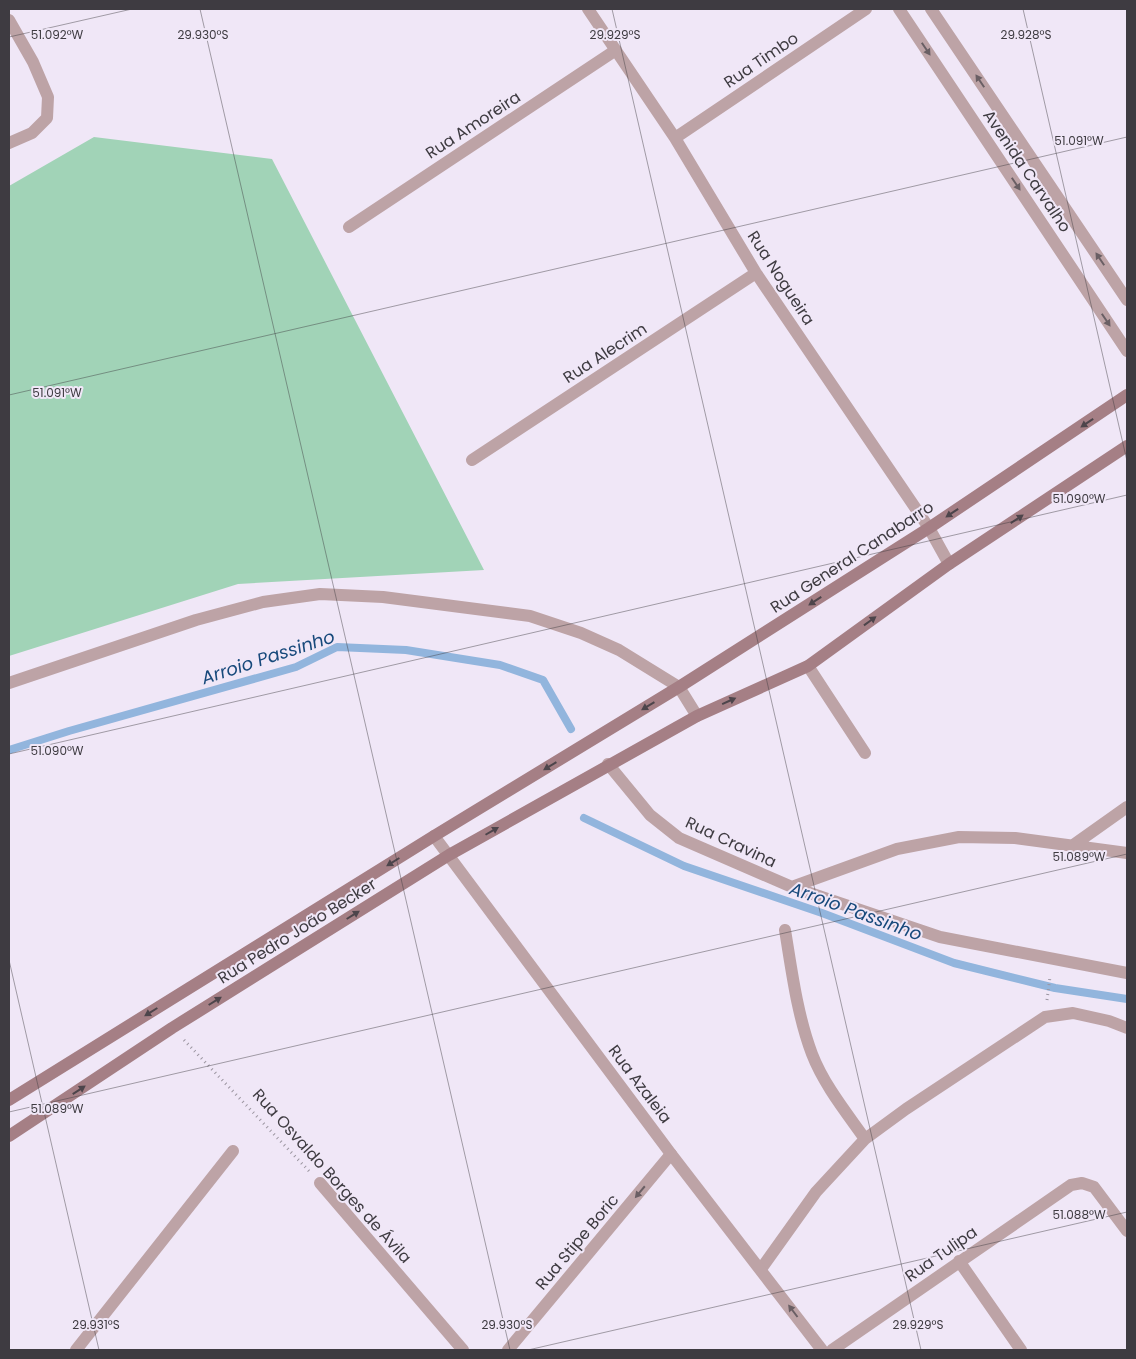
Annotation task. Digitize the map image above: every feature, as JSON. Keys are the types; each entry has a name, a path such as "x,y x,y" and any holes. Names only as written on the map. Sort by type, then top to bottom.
{"main road":[{"name":"Rua General Canabarro","path":"592,741 928,528 1127,396"},
{"path":"608,764 697,716 808,666 950,564 1127,446"},
{"name":"Rua Pedro João Becker","path":"9,1100 434,836 592,741"},
{"name":"Rua Pedro João Becker","path":"9,1136 172,1028 449,855 608,764"}],"street":[{"name":"Rua Nogueira","path":"588,9 675,138 756,273 928,528 950,564"},
{"name":"Rua Timbo","path":"675,138 866,9"},
{"name":"Avenida Carvalho","path":"899,9 1127,351"},
{"name":"Avenida Carvalho","path":"932,9 1127,300"},
{"path":"9,20 33,62 48,97 47,118 32,133 9,143"},
{"name":"Rua Amoreira","path":"349,227 616,50"},
{"name":"Rua Alecrim","path":"472,460 756,273"},
{"path":"9,683 196,620 263,602 320,594 383,597 530,616 580,633 618,650 679,687 697,716"},
{"path":"808,666 864,754"},
{"name":"Rua Cravina","path":"608,764 650,815 679,838 792,887 940,937 1127,973"},
{"path":"1072,846 1127,808"},
{"name":"Rua Azaleia","path":"434,836 671,1154 822,1350"},
{"path":"792,887 897,850 959,837 1015,838 1127,853"},
{"path":"785,930 797,1000 812,1055 830,1089 865,1139"},
{"path":"761,1269 816,1192 865,1139 906,1109 1045,1017 1073,1013 1109,1021 1127,1028"},
{"path":"76,1350 233,1151"},
{"name":"Rua Stipe Boric","path":"508,1350 671,1154"},
{"name":"Rua Osvaldo Borges de Ávila","path":"320,1183 463,1350"},
{"name":"Rua Tulipa","path":"832,1350 1071,1185 1082,1183 1094,1187 1127,1231"},
{"path":"959,1261 1021,1350"}],"path":[{"path":"1046,1002 1050,979"},
{"name":"Rua Osvaldo Borges de Ávila","path":"172,1028 320,1183"}],"green space":[{"path":"94,137 272,159 484,570 238,584 9,656 9,186"}],"waterway":[{"name":"Arroio Passinho","path":"9,750 69,731 296,667 337,647 406,650 500,665 543,680 571,729"},
{"name":"Arroio Passinho","path":"584,818 684,866 822,913 954,963 1055,988 1127,999"}]}
